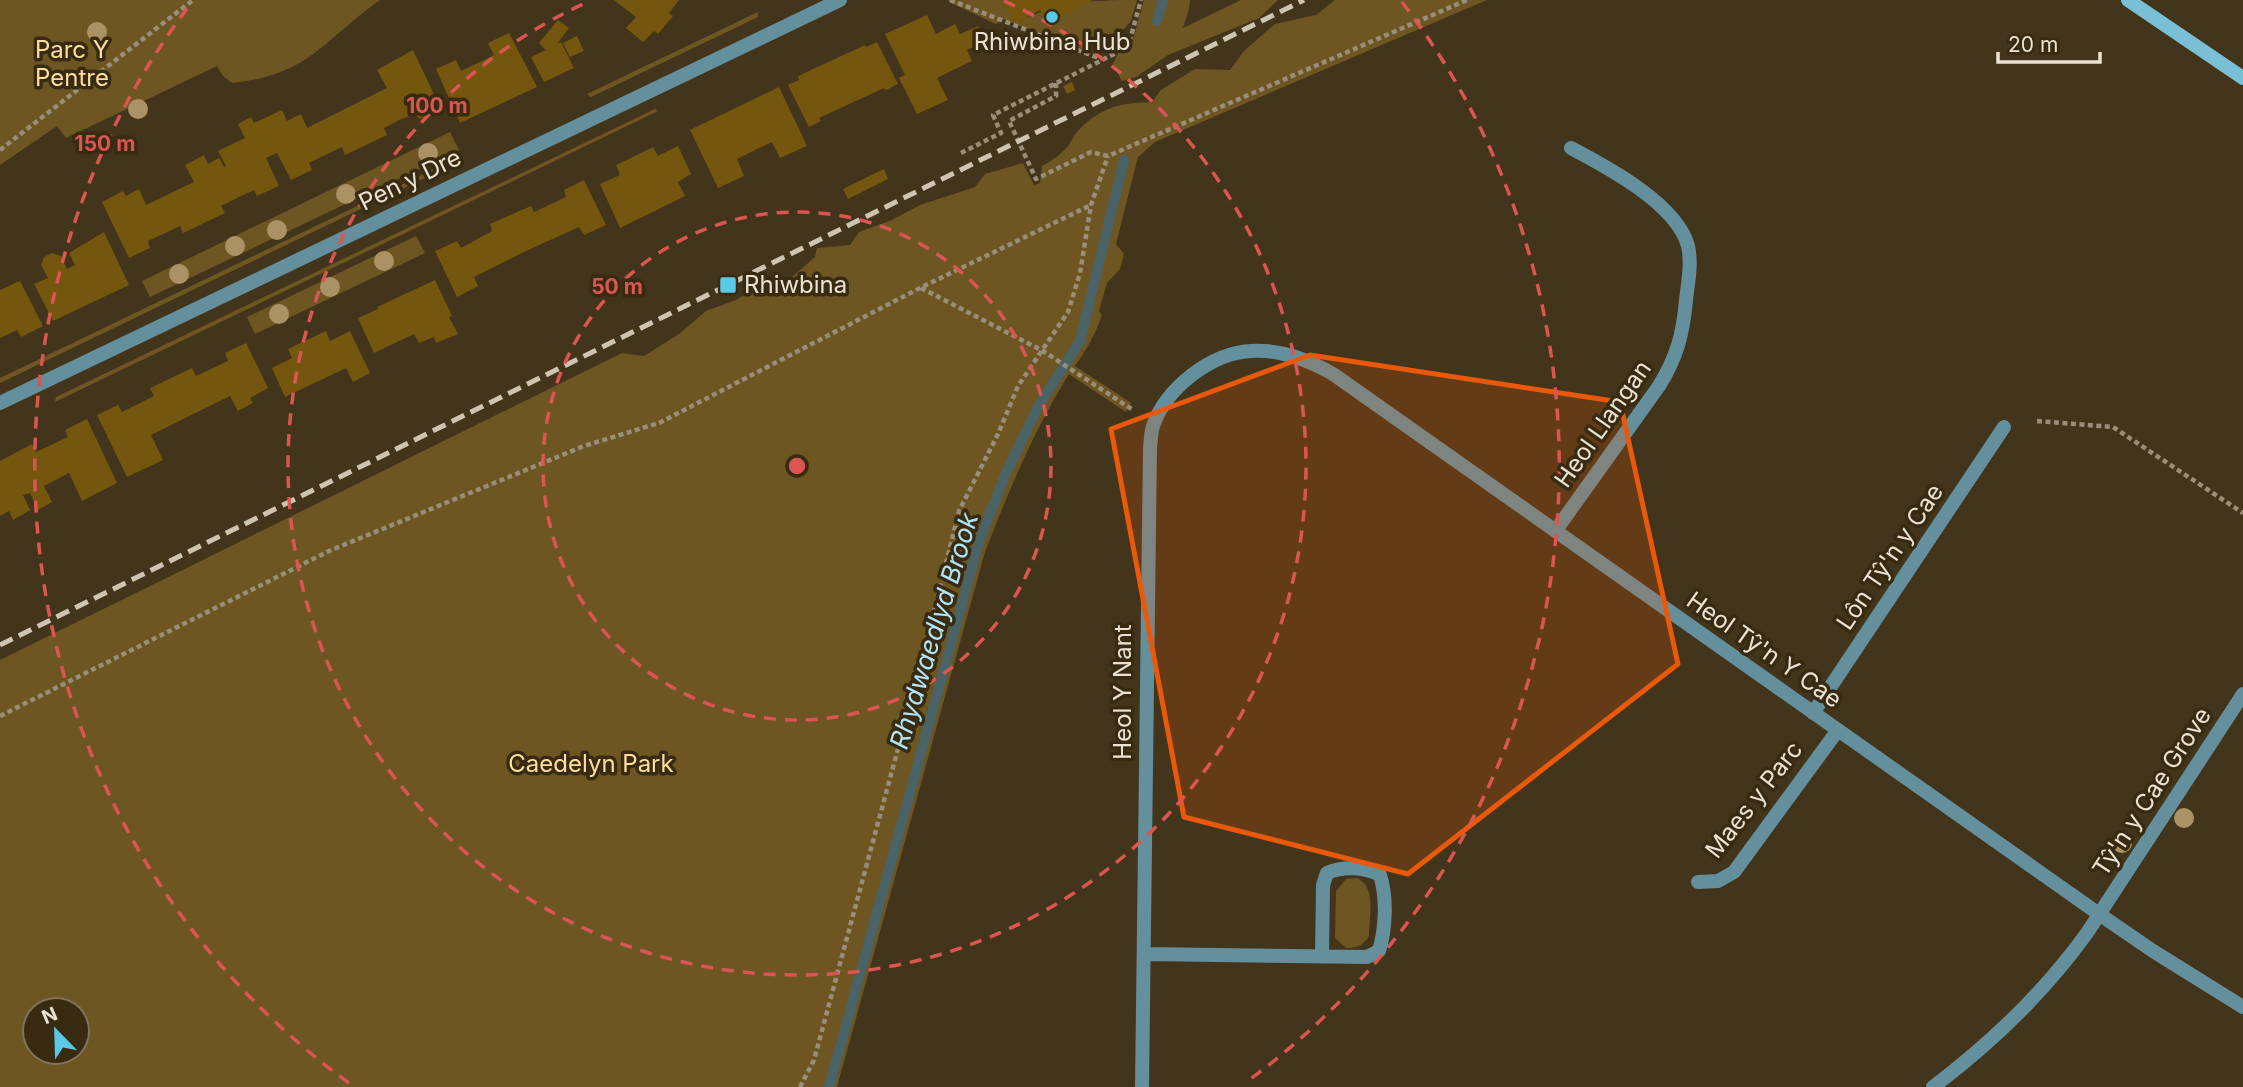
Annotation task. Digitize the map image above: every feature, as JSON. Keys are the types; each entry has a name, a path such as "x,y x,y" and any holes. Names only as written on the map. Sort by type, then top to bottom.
{"street":[{"name":"Pen y Dre","path":"0,403 810,6 840,0"},
{"path":"2127,0 2243,78"},
{"name":"Heol Llangan","path":"1556,530 1673,363 1681,338 1690,264 1688,244 1677,225 1660,206 1609,170 1571,148"},
{"name":"Heol Tŷ'n Y Cae","path":"1251,351 1280,353 1308,360 1333,374 2099,914 2243,1007"},
{"name":"Heol Y Nant","path":"1142,1087 1146,644 1150,447 1153,426 1165,404 1183,383 1206,366 1228,355 1251,351"},
{"name":"Lôn Tŷ'n y Cae","path":"1813,713 2004,427"},
{"name":"Tŷ'n y Cae Grove","path":"1934,1087 1986,1043 2069,957 2243,694"},
{"name":"Maes y Parc","path":"1698,882 1718,881 1734,872 1838,730"},
{"path":"1145,954 1367,957 1379,950 1383,937 1384,886 1380,875 1369,870 1338,868 1327,873 1323,884 1322,956"}],"path":[{"path":"0,150 193,0"},
{"path":"950,0 1102,60"},
{"path":"961,153 1001,133 993,115 1128,47 1141,0"},
{"path":"1056,83 1056,96 1009,121 1036,179 1091,152 1108,156 1467,0"},
{"path":"800,1087 814,1060 923,656 959,511 998,434 1018,386 1068,312 1080,273 1091,205 1108,156"},
{"path":"0,716 329,551 584,446 659,423 920,288 1091,205"},
{"path":"920,288 1043,351 1133,411"},
{"path":"2037,421 2113,427 2243,513"}],"highlighted area":[{"path":"1310,355 1620,402 1678,664 1408,874 1184,817 1111,429"}],"green space":[{"name":"Parc Y Pentre","path":"0,0 380,0 314,54 280,72 232,83 223,76 217,66 66,138 57,126 0,165"},
{"path":"948,0 1002,0 1015,23 1060,6 1137,0 1131,21 1124,29 1085,50 1004,19 996,24"},
{"path":"1144,0 1190,0 1183,28 1241,0 1278,0 1259,18 1168,55 1136,77 1122,81 1113,64 1122,45 1132,43"},
{"name":"Caedelyn Park","path":"1335,0 1487,0 1155,142 1138,157 1116,244 1124,254 1120,269 1107,283 1099,311 1102,315 1075,366 1131,403 1126,412 1069,374 1044,417 1013,483 985,552 837,1087 0,1087 0,660 622,353 644,356 679,334 706,311 736,300 758,286 784,284 815,257 817,248 850,245 859,232 892,220 920,205 975,187 985,174 1023,163 1034,185 1040,183 1042,166 1062,152 1077,132 1094,117 1120,105 1152,102 1161,90 1195,69 1230,70 1245,50 1275,24 1316,15"},
{"path":"758,12 758,17 591,97 587,94"},
{"path":"655,109 658,111 55,402 56,397"},
{"path":"450,132 459,150 150,297 142,281"},
{"path":"455,159 456,163 0,383 0,378"},
{"path":"416,236 425,253 255,334 247,317"},
{"path":"1357,878 1363,882 1370,895 1369,936 1359,946 1346,948 1335,938 1336,891 1346,879"}],"building":[{"path":"614,0 679,0 669,13 673,16 658,34 654,31 643,42 626,28 636,17"},
{"name":"Rhiwbina Hub","path":"1002,0 1093,0 1048,24 1040,10 1015,24"},
{"path":"927,15 936,34 955,24 960,34 978,26 985,42 967,50 972,61 937,78 948,100 917,114 899,78 905,75 885,34"},
{"path":"558,20 569,28 557,44 561,42 574,68 544,82 531,57 546,50 539,43"},
{"path":"509,33 537,87 460,123 436,69 456,60 461,71 478,63 494,55 488,43"},
{"path":"577,36 584,51 570,57 563,43"},
{"path":"877,42 898,84 819,118 821,121 809,127 788,85 799,80 798,76"},
{"path":"413,50 441,109 419,119 416,114 401,119 384,128 387,135 345,155 342,147 309,163 312,170 291,180 277,153 270,156 266,158 279,186 257,196 254,190 239,197 221,206 225,213 183,233 180,226 148,241 150,248 129,258 102,202 123,191 126,196 139,189 146,205 194,182 185,165 204,155 208,164 219,158 224,167 226,166 218,151 245,138 238,124 251,117 254,123 282,110 287,121 301,114 307,128 387,88 377,70"},
{"path":"1072,82 1075,90 1067,94 1063,86"},
{"path":"779,87 807,146 780,158 772,142 755,150 737,159 744,176 718,188 690,130"},
{"path":"678,146 691,174 678,182 685,196 620,228 600,184 620,175 616,165 653,147 658,156"},
{"path":"884,169 888,179 848,199 843,189"},
{"path":"584,180 606,225 584,235 579,227 526,251 474,277 478,286 457,297 435,251 457,241 461,248 492,231 490,224 531,206 534,212 566,197 564,190"},
{"path":"104,232 129,285 53,321 34,284 48,278 41,265 44,257 52,253 61,256 67,269 75,265 69,253"},
{"path":"435,280 458,334 436,343 434,337 419,343 414,334 374,353 358,318"},
{"path":"20,281 43,326 21,337 17,330 0,338 0,290"},
{"path":"326,331 330,341 350,331 370,373 353,382 346,368 285,397 272,368 292,358 288,349"},
{"path":"246,343 268,388 250,398 253,403 238,411 230,396 151,435 163,460 127,477 97,415 118,405 122,412 154,396 150,388 192,368 196,376 228,361 225,353"},
{"path":"87,419 117,483 82,501 69,473 44,486 52,502 38,510 30,493 23,495 30,510 13,520 9,511 0,516 0,461 32,444 36,452 68,437 65,430"}],"waterway":[{"name":"Rhydwaedlyd Brook","path":"1157,21 1163,0"},
{"name":"Rhydwaedlyd Brook","path":"829,1087 979,542 1005,475 1039,405 1080,341 1124,160"}],"railway":[{"path":"0,645 1304,0"}],"place":[{"name":"Rhiwbina Hub","path":"1052,17"},
{"name":"Rhiwbina","path":"728,285"}]}
